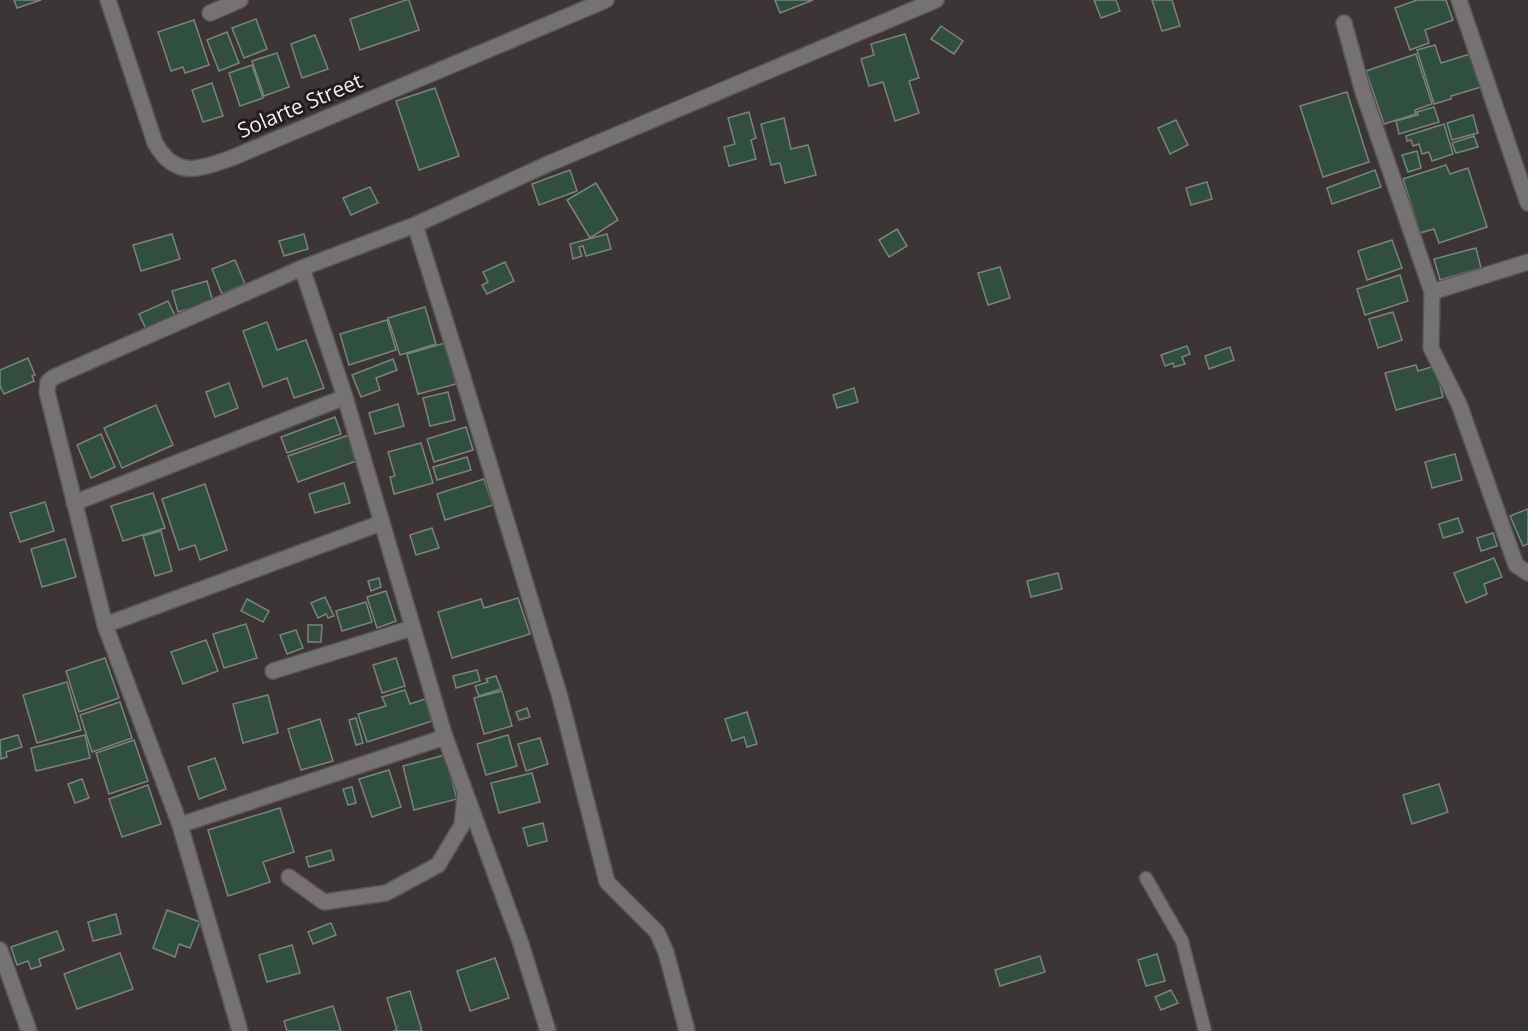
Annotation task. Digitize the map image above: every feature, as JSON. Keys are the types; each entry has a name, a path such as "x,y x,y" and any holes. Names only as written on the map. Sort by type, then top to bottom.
{"street":[{"name":"Solarte Street","path":"108,0 155,142 163,157 175,166 189,170 234,157 606,0"},
{"path":"210,13 240,0"},
{"path":"240,1031 180,825 105,625 47,392 48,382 54,377 302,268 414,225 548,164 936,0"},
{"path":"1459,0 1528,203"},
{"path":"1344,23 1363,92 1432,292 1431,348 1460,404 1516,565 1528,573"},
{"path":"414,225 560,697 607,882 657,932 666,952 687,1031"},
{"path":"1432,292 1528,262"},
{"path":"302,268 345,397 445,737 521,944 548,1031"},
{"path":"74,503 345,397"},
{"path":"105,625 381,523"},
{"path":"273,671 412,628"},
{"path":"180,825 445,737"},
{"path":"289,877 324,902 386,893 438,865 462,825 465,792"},
{"path":"0,950 29,1031"}],"lane":[{"path":"1146,878 1182,941 1205,1031"}],"building":[{"path":"14,0 41,0 17,8"},
{"path":"409,0 419,30 360,50 350,19"},
{"path":"775,0 813,0 780,13"},
{"path":"1094,0 1116,0 1120,11 1101,18"},
{"path":"1152,0 1172,0 1180,26 1162,31"},
{"path":"1417,0 1446,0 1453,20 1425,30 1429,43 1410,50 1395,8"},
{"path":"256,19 267,49 244,58 232,28"},
{"path":"194,20 209,65 185,73 183,67 171,71 158,32"},
{"path":"941,26 963,41 954,54 931,39"},
{"path":"227,32 239,63 219,71 207,40"},
{"path":"905,34 919,78 909,81 919,113 895,121 883,82 869,86 861,59 874,55 871,44"},
{"path":"315,35 328,69 302,78 291,44"},
{"path":"1435,45 1441,63 1470,54 1481,87 1434,104 1417,50"},
{"path":"277,53 289,87 264,96 252,61"},
{"path":"1416,54 1432,104 1415,110 1416,114 1384,124 1366,71"},
{"path":"252,65 263,98 240,106 229,73"},
{"path":"212,83 223,116 203,122 192,90"},
{"path":"435,88 459,156 419,170 396,101"},
{"path":"1347,92 1369,162 1323,177 1300,106"},
{"path":"1434,107 1439,122 1399,134 1396,121 1418,115 1417,112"},
{"path":"749,112 756,138 751,140 756,159 729,166 724,147 735,144 728,118"},
{"path":"1473,115 1478,133 1452,140 1447,123"},
{"path":"784,118 791,149 808,145 816,175 785,183 780,163 771,165 761,124"},
{"path":"1176,120 1188,145 1170,154 1158,128"},
{"path":"1444,124 1453,154 1432,161 1429,152 1422,154 1419,144 1413,146 1411,140 1407,141 1406,136"},
{"path":"1474,136 1478,147 1456,153 1452,143"},
{"path":"1417,151 1421,168 1408,172 1402,155"},
{"path":"1446,165 1450,174 1468,168 1487,227 1439,243 1434,229 1420,233 1403,179"},
{"path":"570,170 577,191 539,205 532,184"},
{"path":"1375,170 1381,187 1332,204 1327,188"},
{"path":"1207,182 1212,199 1191,205 1186,188"},
{"path":"596,183 618,220 590,238 567,200"},
{"path":"370,187 378,203 351,215 343,198"},
{"path":"897,229 907,246 889,257 879,240"},
{"path":"172,234 180,259 141,271 133,245"},
{"path":"304,234 308,249 284,256 279,241"},
{"path":"607,234 611,249 586,256 583,246 579,247 582,256 573,259 570,244"},
{"path":"1392,240 1402,268 1367,280 1358,251"},
{"path":"1476,248 1481,268 1440,280 1434,259"},
{"path":"235,260 245,284 222,294 212,269"},
{"path":"505,262 514,281 487,294 482,285 488,282 483,272"},
{"path":"1000,267 1010,298 988,305 978,273"},
{"path":"1400,275 1408,301 1365,315 1357,289"},
{"path":"207,281 213,302 178,312 172,291"},
{"path":"168,301 176,318 147,331 139,314"},
{"path":"425,307 436,344 400,355 388,318"},
{"path":"1393,312 1402,340 1378,348 1369,319"},
{"path":"387,320 396,350 349,365 340,334"},
{"path":"267,322 277,350 306,340 324,388 294,398 287,378 263,387 243,331"},
{"path":"445,343 456,384 418,394 407,354"},
{"path":"1187,346 1190,354 1182,357 1185,364 1174,367 1173,363 1165,366 1161,355"},
{"path":"1230,347 1234,360 1209,369 1205,356"},
{"path":"28,358 35,375 32,376 34,381 4,394 0,386 0,370"},
{"path":"393,359 397,370 376,378 380,390 361,397 352,375"},
{"path":"1416,365 1418,371 1435,366 1443,397 1396,410 1385,373"},
{"path":"229,383 238,408 215,417 206,392"},
{"path":"854,388 858,402 837,408 833,395"},
{"path":"448,392 455,420 430,426 423,398"},
{"path":"398,404 404,426 375,434 369,413"},
{"path":"156,405 173,445 122,468 104,428"},
{"path":"335,417 341,434 287,453 281,437"},
{"path":"466,427 473,450 434,462 427,439"},
{"path":"101,434 115,467 91,478 77,445"},
{"path":"349,435 358,451 353,453 356,461 298,482 288,456"},
{"path":"421,443 433,483 394,494 390,477 395,476 388,452"},
{"path":"1455,454 1462,480 1432,488 1425,462"},
{"path":"467,457 471,470 437,480 433,467"},
{"path":"484,479 493,505 445,520 437,494"},
{"path":"344,483 350,503 315,513 309,494"},
{"path":"205,484 227,550 200,560 195,545 179,550 162,499"},
{"path":"153,493 165,528 123,541 111,506"},
{"path":"45,502 54,531 20,542 10,513"},
{"path":"1528,509 1528,544 1523,546 1510,516"},
{"path":"1458,518 1463,532 1443,538 1439,524"},
{"path":"432,528 439,548 416,555 410,535"},
{"path":"161,531 172,571 155,576 143,536"},
{"path":"1493,533 1497,546 1481,551 1477,538"},
{"path":"65,539 76,577 42,587 31,549"},
{"path":"1494,558 1502,577 1484,584 1487,594 1466,603 1454,573"},
{"path":"1058,573 1062,589 1031,597 1027,581"},
{"path":"379,578 381,587 371,591 368,581"},
{"path":"386,591 396,621 377,628 367,597"},
{"path":"325,597 334,616 328,618 326,614 318,618 311,603"},
{"path":"518,598 530,634 452,658 438,612 481,599 484,608"},
{"path":"247,599 269,611 263,622 241,611"},
{"path":"366,602 372,622 342,631 336,611"},
{"path":"246,624 257,658 224,668 213,634"},
{"path":"308,625 322,625 321,642 308,642"},
{"path":"296,630 303,648 287,654 280,635"},
{"path":"206,640 218,671 183,684 171,652"},
{"path":"105,658 119,698 79,712 66,671"},
{"path":"396,658 405,686 382,693 373,665"},
{"path":"477,670 480,681 456,688 453,676"},
{"path":"496,676 501,689 479,696 475,686 488,682 486,679"},
{"path":"67,682 81,730 37,743 23,695"},
{"path":"405,690 410,704 425,699 432,721 367,742 358,714 386,706 382,697"},
{"path":"502,691 512,726 484,734 474,698"},
{"path":"268,695 278,733 243,743 233,704"},
{"path":"120,702 132,738 92,752 80,715"},
{"path":"527,708 530,717 519,720 516,712"},
{"path":"747,712 757,744 747,747 744,737 732,741 725,719"},
{"path":"356,718 363,743 356,745 349,720"},
{"path":"320,719 333,761 301,770 288,729"},
{"path":"18,735 22,747 6,752 7,757 1,759 0,740"},
{"path":"85,735 90,758 36,771 31,748"},
{"path":"508,735 517,766 486,775 477,744"},
{"path":"540,738 548,764 526,771 518,744"},
{"path":"134,740 148,781 109,794 96,753"},
{"path":"445,755 457,799 414,810 403,766"},
{"path":"215,758 226,789 199,799 188,767"},
{"path":"389,770 401,807 372,817 359,779"},
{"path":"532,773 540,802 499,813 491,783"},
{"path":"82,779 89,798 75,803 68,784"},
{"path":"1439,784 1448,812 1412,824 1403,795"},
{"path":"148,785 161,824 122,837 109,799"},
{"path":"352,787 356,803 348,805 343,789"},
{"path":"280,808 294,852 263,862 270,882 228,896 208,830"},
{"path":"543,823 547,841 528,846 523,828"},
{"path":"331,850 334,860 309,867 306,857"},
{"path":"167,910 200,922 190,948 179,944 175,957 153,948"},
{"path":"116,914 121,934 93,941 88,922"},
{"path":"331,923 336,935 313,944 308,932"},
{"path":"57,931 64,950 39,959 41,966 31,969 28,961 17,965 11,947"},
{"path":"292,945 300,973 267,982 259,955"},
{"path":"120,953 133,989 77,1009 64,974"},
{"path":"1157,954 1165,981 1146,986 1138,960"},
{"path":"1040,956 1045,972 1000,986 995,970"},
{"path":"495,958 509,998 470,1011 457,971"},
{"path":"1171,990 1178,1003 1161,1010 1155,997"},
{"path":"410,991 422,1031 393,1031 397,1030 387,998"},
{"path":"333,1006 341,1031 287,1031 284,1021"}]}
